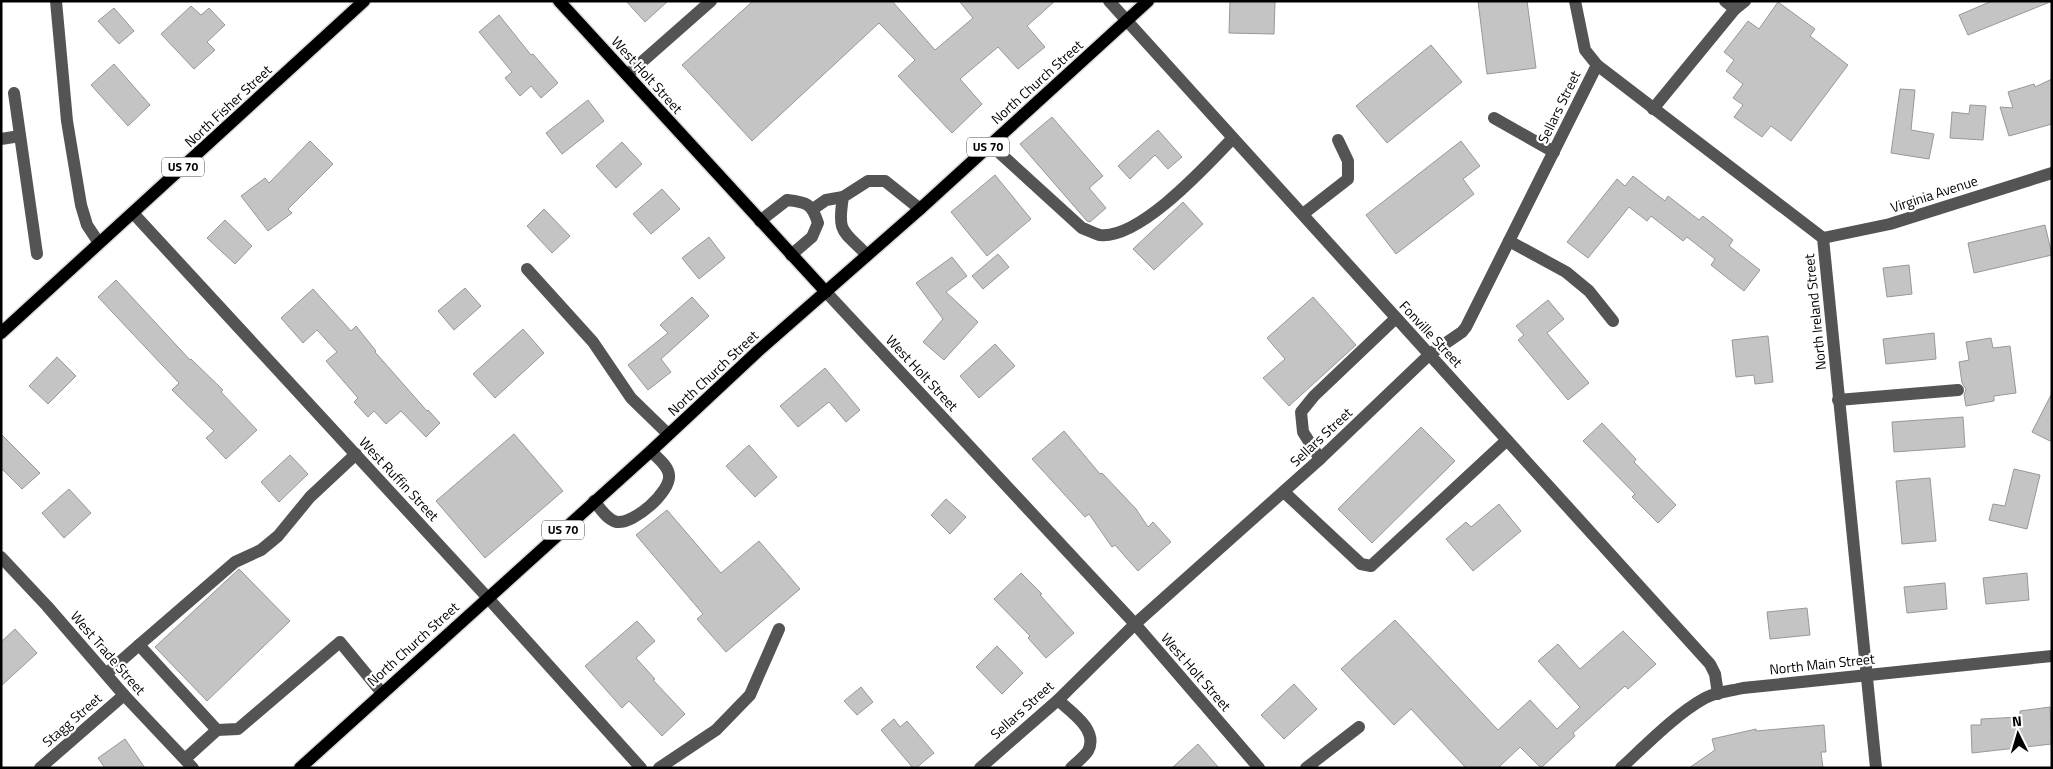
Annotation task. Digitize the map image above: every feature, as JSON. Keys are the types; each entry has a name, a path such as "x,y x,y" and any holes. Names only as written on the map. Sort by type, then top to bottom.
{"main road":[{"name":"North Fisher Street","path":"1,333 364,1"},
{"name":"West Holt Street","path":"559,1 790,255 826,292"},
{"name":"North Church Street","path":"300,768 487,597 651,451 758,351 991,145 1148,1"}],"street":[{"path":"56,1 67,121 81,205 87,225 100,243"},
{"path":"628,75 711,1"},
{"name":"Fonville Street","path":"1109,1 1232,139 1303,214 1710,664 1715,674 1718,694"},
{"name":"North Ireland Street","path":"1575,1 1585,50 1597,65 1823,238 1876,768"},
{"path":"1653,109 1735,4"},
{"name":"Sellars Street","path":"980,768 1058,700 1135,624 1320,459 1430,354 1448,343 1466,327 1597,65"},
{"path":"14,93 37,254"},
{"path":"1494,118 1554,152"},
{"path":"1,139 20,136"},
{"path":"991,145 1082,228 1101,235 1135,226 1195,178 1232,139"},
{"path":"1303,214 1348,179 1348,161 1338,140"},
{"name":"Virginia Avenue","path":"1823,238 1890,224 2052,172"},
{"path":"813,209 826,200 843,197 868,180 885,181 920,208"},
{"path":"843,197 840,220 841,229 867,256"},
{"path":"760,221 787,200 802,201 813,209 818,223 812,237 790,255"},
{"name":"West Ruffin Street","path":"134,212 641,768"},
{"path":"1509,241 1566,272 1590,291 1614,321"},
{"path":"527,269 592,342 631,398 668,434"},
{"name":"West Holt Street","path":"826,292 1135,624 1259,768"},
{"path":"1320,459 1303,432 1301,412 1314,396 1396,318"},
{"path":"1838,400 1958,390"},
{"path":"1284,492 1362,564 1371,566 1508,440"},
{"path":"594,501 610,519 618,522 635,518 660,496 668,484 667,468 651,451"},
{"path":"106,674 235,562 261,550 278,536 310,497 356,454"},
{"name":"West Trade Street","path":"1,557 124,695 189,763"},
{"path":"659,768 716,730 750,695 779,629"},
{"path":"138,645 217,730 238,730 340,642 382,693"},
{"name":"North Main Street","path":"1622,768 1670,724 1705,698 1718,694 1743,688 1866,674 2052,656"},
{"name":"Stagg Street","path":"40,768 124,695"},
{"path":"1058,700 1085,726 1091,740 1087,751 1071,768"},
{"path":"1306,768 1360,727"},
{"path":"189,763 217,730"}],"building":[{"path":"626,1 668,1 645,22"},
{"path":"753,1 892,1 935,50 973,18 959,1 1055,1 1027,26 1045,47 1018,69 998,47 960,79 982,104 952,133 898,76 915,60 879,23 752,141 682,65"},
{"path":"1230,1 1275,1 1274,34 1229,33"},
{"path":"1478,1 1527,1 1536,68 1487,74"},
{"path":"1992,1 2050,2 1968,35 1959,15"},
{"path":"1778,2 1815,29 1810,36 1848,65 1791,141 1771,126 1762,137 1734,117 1743,105 1733,98 1743,84 1726,71 1734,60 1724,52 1748,21 1759,29"},
{"path":"191,6 201,15 209,8 225,25 207,42 215,50 194,69 161,34"},
{"path":"114,8 134,31 119,44 98,21"},
{"path":"499,15 531,55 533,54 558,83 541,98 531,86 520,96 505,78 512,72 479,32"},
{"path":"1431,45 1462,82 1387,143 1356,106"},
{"path":"114,64 150,105 128,126 91,85"},
{"path":"2052,79 2052,124 2009,136 2000,107 2013,108 2008,92 2034,84 2035,87"},
{"path":"1900,89 1915,90 1911,130 1934,134 1929,159 1891,153"},
{"path":"588,100 604,121 562,154 546,133"},
{"path":"1970,105 1986,106 1983,140 1950,138 1952,112 1969,114"},
{"path":"1052,117 1103,176 1089,188 1106,208 1090,222 1087,221 1020,144"},
{"path":"1158,130 1182,157 1168,169 1155,155 1130,179 1118,166"},
{"path":"310,141 333,164 288,209 292,213 268,231 241,196 265,178 269,183"},
{"path":"1461,141 1480,166 1463,179 1474,194 1396,254 1366,215"},
{"path":"622,142 642,164 616,188 596,166"},
{"path":"995,175 1031,219 987,256 951,212"},
{"path":"1633,176 1665,201 1668,196 1699,220 1703,216 1733,240 1729,246 1760,270 1744,291 1711,265 1715,259 1687,237 1683,241 1651,216 1647,221 1629,207 1588,258 1567,242 1617,179 1625,186"},
{"path":"662,189 680,209 651,234 633,214"},
{"path":"1183,202 1203,224 1154,270 1133,249"},
{"path":"544,209 570,236 552,253 527,226"},
{"path":"225,220 252,246 235,264 207,238"},
{"path":"2045,225 2052,255 1974,273 1968,243"},
{"path":"709,237 725,258 699,279 682,258"},
{"path":"998,254 1009,267 983,289 972,276"},
{"path":"952,257 967,276 946,292 978,322 944,360 923,342 943,319 916,283"},
{"path":"1909,265 1912,294 1887,297 1883,268"},
{"path":"116,280 190,360 223,390 221,392 257,430 226,459 206,438 214,431 172,390 179,383 98,297"},
{"path":"465,288 481,306 454,330 438,311"},
{"path":"313,289 351,331 356,326 375,352 440,423 426,437 401,411 386,424 374,411 368,417 354,402 358,398 326,361 337,352 317,330 303,343 281,318"},
{"path":"692,297 709,316 661,359 671,372 648,390 628,365 668,333 660,325"},
{"path":"1313,297 1356,345 1289,406 1263,378 1285,359 1267,338"},
{"path":"1548,300 1564,319 1547,333 1589,383 1568,400 1518,340 1524,335 1516,326"},
{"path":"523,329 544,353 495,398 473,374"},
{"path":"1934,333 1936,359 1886,364 1883,339"},
{"path":"1768,336 1773,382 1755,384 1754,375 1736,377 1732,340"},
{"path":"1991,338 1993,348 2010,346 2016,393 1994,396 1994,401 1966,406 1964,395 1966,389 1962,383 1959,362 1969,360 1966,342"},
{"path":"995,344 1015,366 979,398 960,376"},
{"path":"57,357 76,376 48,404 29,386"},
{"path":"825,368 860,410 846,422 829,402 798,427 780,406"},
{"path":"2052,393 2052,442 2032,432"},
{"path":"1963,417 1965,447 1894,452 1892,422"},
{"path":"1602,423 1636,459 1634,462 1676,505 1658,523 1632,497 1635,494 1583,441"},
{"path":"1421,427 1455,461 1372,543 1338,509"},
{"path":"1064,431 1100,474 1102,473 1136,509 1148,527 1153,522 1171,542 1138,571 1115,545 1112,547 1089,514 1085,517 1032,459"},
{"path":"1,434 40,473 22,489 1,468"},
{"path":"514,434 563,491 485,558 436,501"},
{"path":"749,445 777,477 755,497 726,466"},
{"path":"290,455 308,474 279,502 261,482"},
{"path":"2014,469 2040,475 2027,529 1989,520 1993,504 2005,506"},
{"path":"1930,478 1936,541 1902,544 1896,481"},
{"path":"69,489 91,513 64,538 42,513"},
{"path":"946,499 966,517 950,534 931,515"},
{"path":"1499,504 1521,531 1473,571 1446,539 1466,522 1471,527"},
{"path":"667,510 721,573 759,541 800,589 726,652 697,619 703,614 636,535"},
{"path":"239,569 290,621 207,701 155,647"},
{"path":"1021,573 1042,594 1040,595 1074,633 1046,658 1028,638 1030,636 994,599"},
{"path":"2027,573 2029,600 1986,604 1983,578"},
{"path":"1945,583 1947,609 1907,613 1904,587"},
{"path":"1807,608 1810,635 1770,639 1767,612"},
{"path":"1395,620 1498,730 1530,700 1557,729 1580,707 1538,661 1558,644 1580,669 1623,631 1656,664 1628,689 1625,686 1573,733 1575,736 1541,768 1520,747 1498,768 1466,768 1411,709 1394,725 1341,669"},
{"path":"637,621 655,641 636,658 655,679 653,680 685,714 662,736 629,701 622,708 585,666"},
{"path":"15,629 37,653 1,686 1,642"},
{"path":"997,646 1023,673 1002,694 976,667"},
{"path":"1294,684 1317,709 1284,739 1261,715"},
{"path":"861,687 873,702 857,715 844,701"},
{"path":"2050,707 2052,744 1972,753 1971,725 1981,725 1981,719 2020,717 2020,711"},
{"path":"894,719 900,727 907,721 934,753 916,768 913,768 881,730"},
{"path":"1824,725 1826,752 1821,752 1823,768 1689,768 1715,750 1712,739 1756,729 1756,731"},
{"path":"125,739 145,768 105,768 98,758"},
{"path":"1198,744 1219,768 1172,768"}]}
